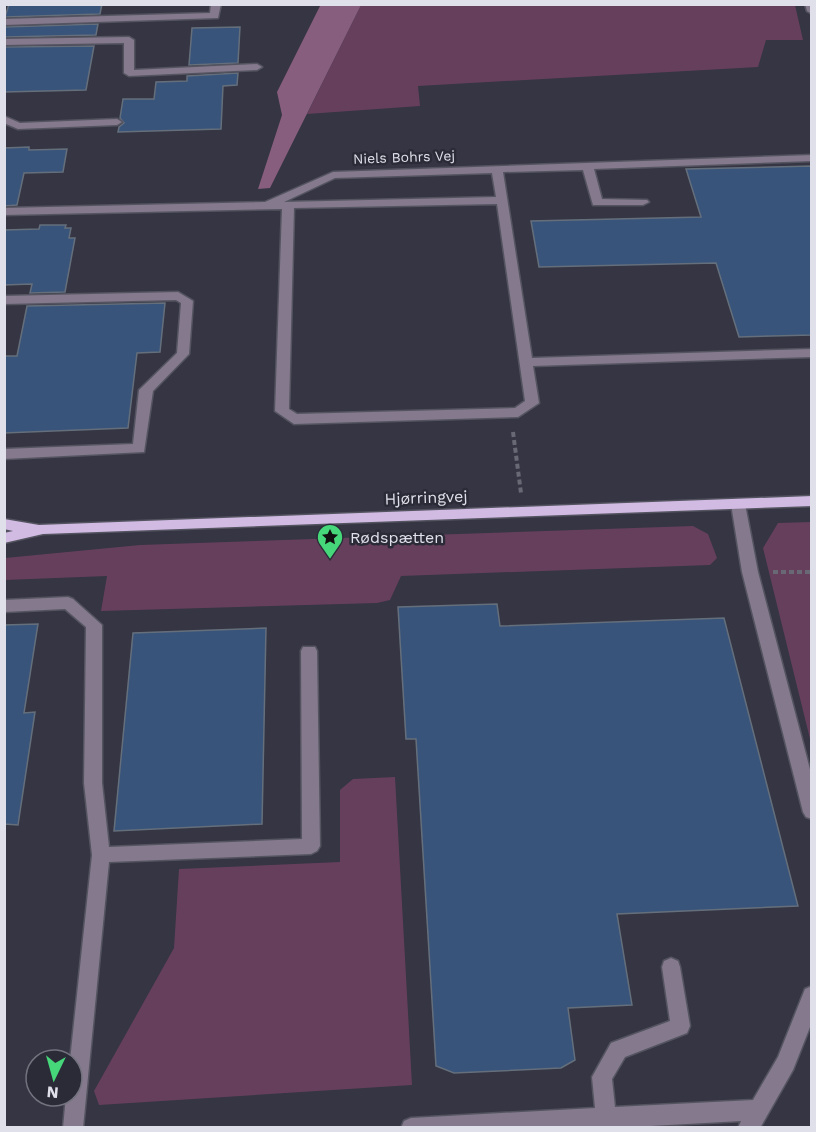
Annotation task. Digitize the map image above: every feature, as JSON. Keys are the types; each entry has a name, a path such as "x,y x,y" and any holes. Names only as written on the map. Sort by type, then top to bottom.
{"main road":[{"name":"Hjørringvej","path":"4,537 43,529 812,501"},
{"name":"Hjørringvej","path":"4,524 43,529"}],"street":[{"path":"4,22 215,16 216,4"},
{"path":"810,4 812,11"},
{"path":"4,42 129,40 129,73 257,67"},
{"path":"4,119 18,126 117,122"},
{"name":"Niels Bohrs Vej","path":"4,212 268,205 333,175 812,158"},
{"path":"587,165 597,203 643,202"},
{"path":"288,205 282,411 294,419 518,412 532,403 497,168"},
{"path":"268,205 502,200"},
{"path":"4,454 138,449 146,390 183,354 187,301 178,296 5,301"},
{"path":"526,362 812,353"},
{"path":"738,504 750,572 812,812"},
{"path":"4,606 68,603 94,625 93,783 101,855 73,1128"},
{"path":"101,855 311,846 309,651"},
{"path":"606,1118 602,1077 618,1050 680,1026 671,967"},
{"path":"748,1128 786,1063 812,995"},
{"path":"425,1127 606,1118 659,1121 758,1110"}],"path":[{"path":"510,413 523,511"},
{"path":"750,572 812,572"}],"shaded area":[{"path":"321,4 361,5 270,188 258,189 282,115 277,92"},
{"path":"361,5 795,5 803,40 766,40 758,67 418,86 420,106 307,114"},
{"path":"812,522 811,743 763,548 778,523"},
{"path":"693,526 708,534 717,558 710,565 401,576 390,600 377,603 101,611 107,576 5,580 5,558 140,545"},
{"path":"395,777 412,1085 99,1105 94,1091 174,948 179,869 340,862 340,790 353,779"}],"building":[{"path":"9,4 102,4 100,14 5,17"},
{"path":"98,24 96,35 4,37 4,27"},
{"path":"240,27 238,63 189,65 192,28"},
{"path":"94,46 86,90 4,92 4,47"},
{"path":"238,73 237,85 223,86 221,129 118,132 119,127 124,123 120,118 123,99 154,99 156,82 187,81 187,76"},
{"path":"29,147 29,150 67,149 63,172 24,173 17,205 4,206 4,148"},
{"path":"812,166 812,335 739,337 716,263 539,267 531,221 701,217 686,169"},
{"path":"40,225 66,225 65,228 71,228 69,238 75,238 65,292 30,293 32,284 4,285 4,230 39,229"},
{"path":"165,303 160,352 137,353 128,428 4,433 4,356 17,356 27,306"},
{"path":"497,604 500,626 724,618 798,906 617,914 632,1005 568,1008 575,1060 561,1068 454,1073 436,1066 416,739 406,739 398,607"},
{"path":"38,624 24,713 35,712 18,825 4,824 4,625"},
{"path":"266,628 262,824 114,831 133,633"}],"place":[{"name":"Rødspætten","path":"330,560"}]}
